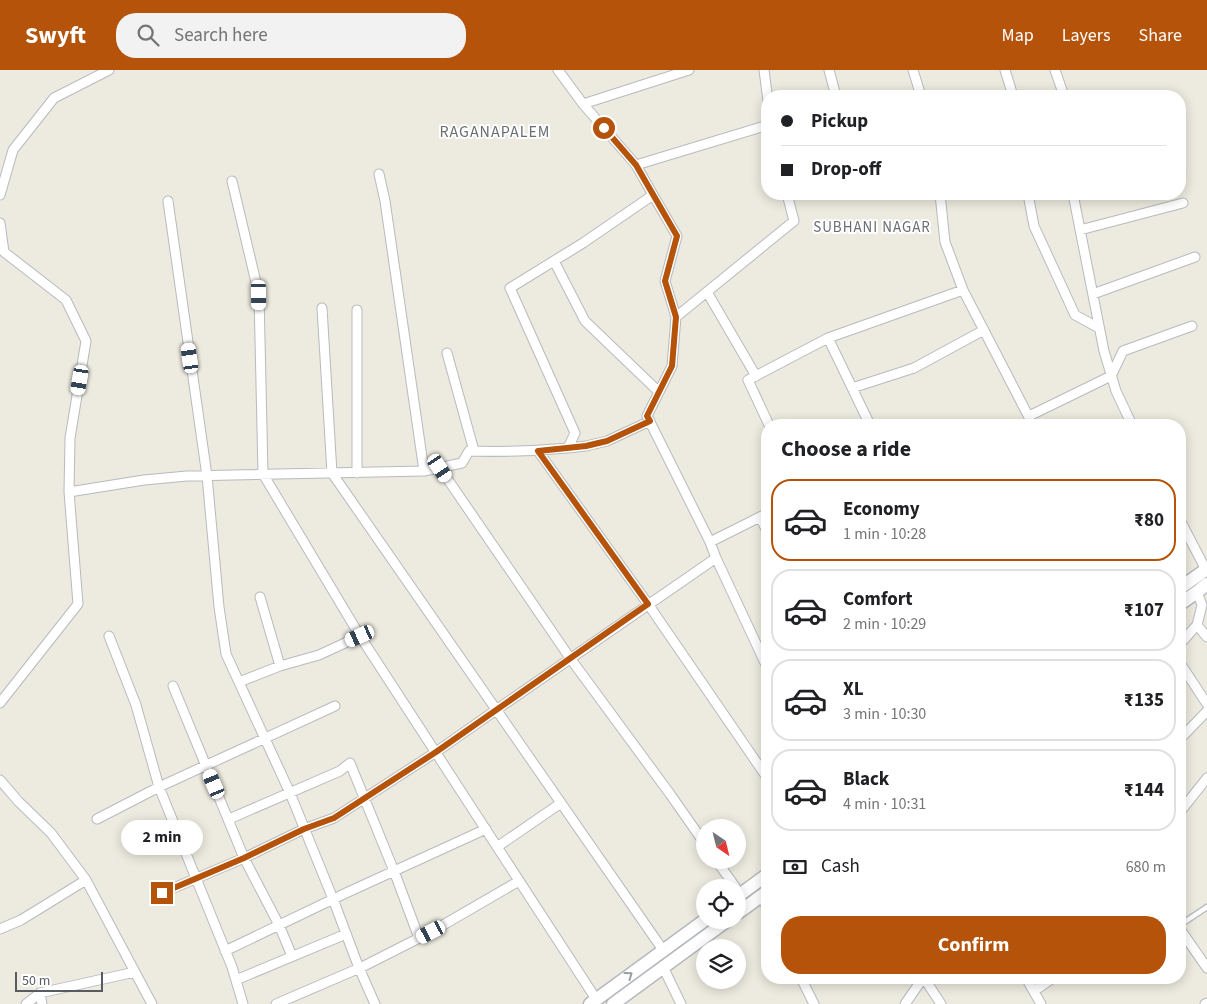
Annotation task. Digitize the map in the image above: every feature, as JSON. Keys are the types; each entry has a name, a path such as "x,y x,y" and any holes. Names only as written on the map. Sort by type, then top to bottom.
{"main road":[{"path":"1186,584 1206,570"},
{"path":"1186,600 1207,584"},
{"path":"746,887 761,878"},
{"path":"746,907 761,895"},
{"path":"593,1001 696,926"},
{"path":"613,1004 716,929"}],"street":[{"path":"0,195 13,150 54,98 109,70"},
{"path":"558,70 583,104 636,165 677,236 665,281 676,317 672,366 647,416 710,542 761,654"},
{"path":"583,104 689,70"},
{"path":"764,70 767,90"},
{"path":"829,70 834,90"},
{"path":"913,70 919,90"},
{"path":"1004,70 1011,90"},
{"path":"1055,70 1062,90"},
{"path":"636,165 761,127"},
{"path":"379,174 385,201 424,471"},
{"path":"232,181 259,295 263,474 360,636 497,846 593,1001"},
{"path":"568,448 575,433 510,288 653,195"},
{"path":"676,317 794,221 789,200"},
{"path":"941,200 945,242 963,290 1030,419"},
{"path":"1029,200 1034,226 1075,315 1099,328"},
{"path":"1075,200 1104,351 1116,391 1129,419"},
{"path":"168,201 207,476 219,607 226,654 290,793 375,1004"},
{"path":"1080,230 1183,203"},
{"path":"0,223 4,252 66,300 86,341 70,438 69,492 78,604 0,703"},
{"path":"1093,294 1196,257"},
{"path":"554,261 584,321 659,392"},
{"path":"766,419 748,380 828,338 963,290"},
{"path":"707,292 756,376"},
{"path":"322,308 332,473 663,950"},
{"path":"357,310 357,473"},
{"path":"1029,416 1111,376 1123,351 1192,326"},
{"path":"852,388 914,368 984,330"},
{"path":"828,338 867,419"},
{"path":"447,353 474,451"},
{"path":"69,492 144,480 207,476 424,471 462,463 469,451 538,451 586,446 607,441 650,421"},
{"path":"538,451 648,604 761,769"},
{"path":"440,468 570,658 696,831"},
{"path":"710,542 761,516"},
{"path":"1186,532 1206,570"},
{"path":"162,893 244,858 304,829 334,818 436,752 716,558"},
{"path":"1186,637 1197,625 1202,605 1197,592"},
{"path":"260,597 280,666"},
{"path":"1197,625 1207,637"},
{"path":"109,636 136,705 160,787 225,951 243,1004"},
{"path":"239,682 280,666 319,654 360,636"},
{"path":"1186,672 1207,704"},
{"path":"173,686 244,858 279,925 292,956"},
{"path":"97,820 160,787 335,706"},
{"path":"1186,733 1207,711"},
{"path":"229,819 340,771 350,763 419,938"},
{"path":"1186,804 1207,778"},
{"path":"0,780 18,801 52,833 86,880 152,1004"},
{"path":"497,846 561,803"},
{"path":"225,951 332,899 486,829"},
{"path":"0,929 21,920 86,880"},
{"path":"276,1004 359,968 419,938 519,881"},
{"path":"236,980 346,934"},
{"path":"1186,936 1207,968"},
{"path":"663,968 681,1004"},
{"path":"26,1004 40,993 135,972"},
{"path":"804,984 814,1004"},
{"path":"906,1004 920,984"},
{"path":"928,984 940,1004"},
{"path":"1030,984 1041,1004"},
{"path":"1034,991 1044,984"},
{"path":"40,993 42,1004"}],"lane":[{"path":"1186,923 1207,907"}],"district":[{"name":"RAGANAPALEM","path":"495,132"},
{"name":"SUBHANI NAGAR","path":"872,227"}],"route":[{"path":"162,893 244,858 304,829 334,818 436,752 648,604 538,451 586,446 607,441 650,421 647,416 672,366 676,317 665,281 677,236 636,165 604,128"}]}
